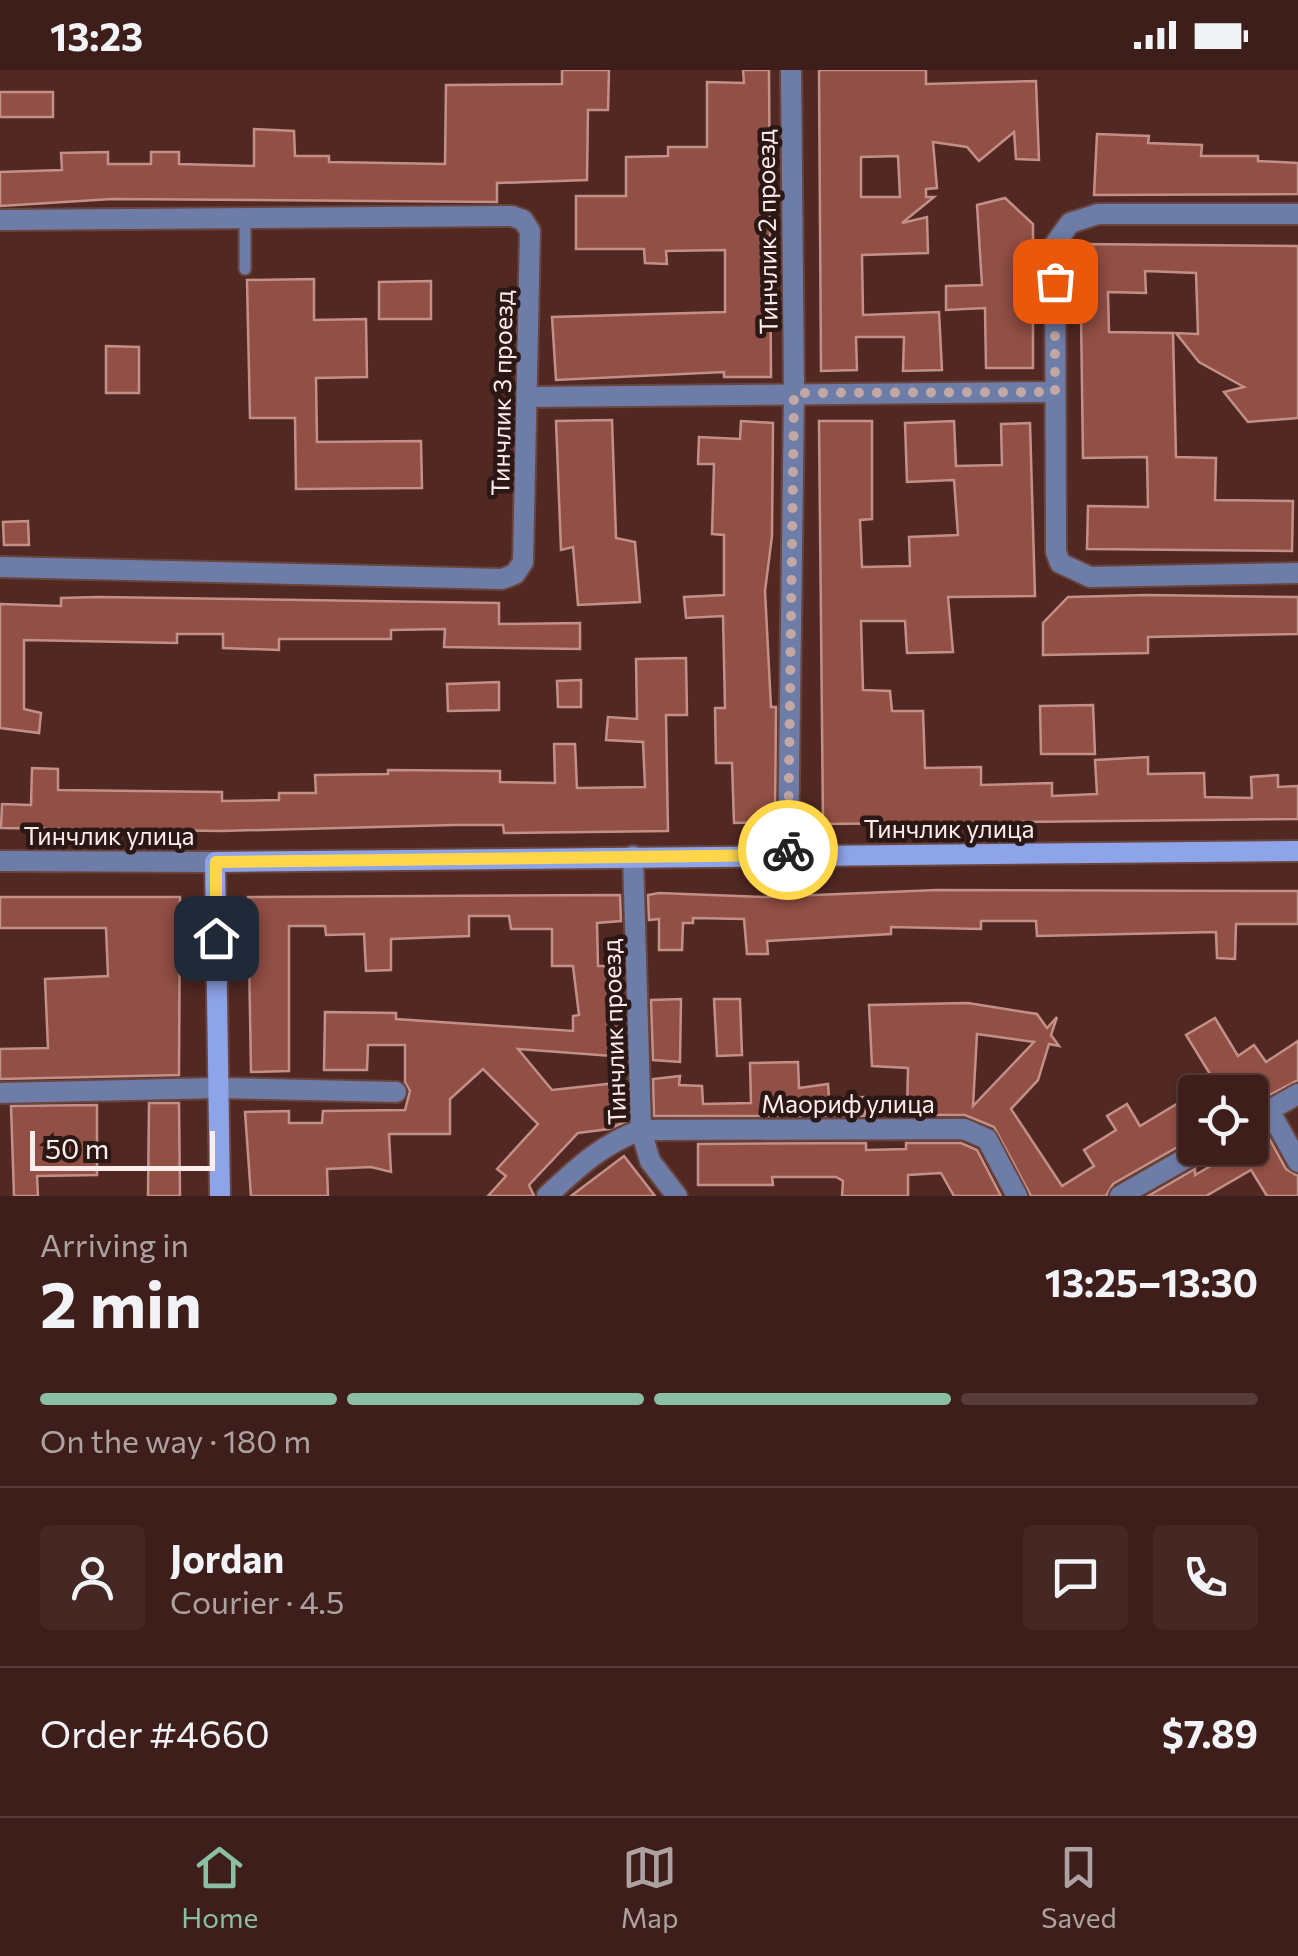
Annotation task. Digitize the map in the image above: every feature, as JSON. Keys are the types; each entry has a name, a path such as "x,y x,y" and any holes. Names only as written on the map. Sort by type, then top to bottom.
{"street":[{"name":"Тинчлик 2 проезд","path":"788,855 794,393 790,70"},
{"path":"1298,214 1098,214 1070,223 1055,244 1056,552 1068,570 1090,577 1298,573"},
{"name":"Тинчлик 3 проезд","path":"0,220 512,216 523,220 530,231 523,562 515,574 502,579 0,567"},
{"path":"527,397 1055,392"},
{"name":"Тинчлик улица","path":"0,860 216,862 1298,851"},
{"name":"Тинчлик проезд","path":"634,856 641,1130 650,1162 677,1196"},
{"path":"216,862 220,1196"},
{"path":"0,1093 218,1088 396,1092"},
{"path":"1298,1094 1269,1110 1298,1162"},
{"name":"Маориф улица","path":"641,1130 964,1128 987,1138 1017,1196"},
{"path":"547,1196 590,1155 641,1130"},
{"path":"1120,1196 1178,1163"}],"lane":[{"path":"245,218 245,269"}],"building":[{"path":"562,70 609,70 608,110 588,110 587,180 497,183 497,202 112,199 0,206 0,172 62,170 61,153 108,152 108,164 151,164 151,152 179,152 179,164 254,166 254,129 294,131 295,156 329,156 329,162 445,164 446,85 562,84"},
{"path":"743,70 769,70 771,377 724,377 724,372 556,380 552,317 725,312 725,250 666,251 667,264 645,263 644,249 576,249 576,196 626,196 626,157 668,156 668,147 707,147 707,82 744,83"},
{"path":"819,70 926,70 926,84 1036,81 1039,160 1016,159 1014,132 979,161 967,147 933,142 937,188 926,189 926,197 934,197 902,223 927,217 928,253 862,255 863,315 939,312 942,370 903,371 904,337 856,337 857,370 821,371","holes":["898,156 900,197 861,197 861,157"]},
{"path":"0,92 53,92 53,117 0,117"},
{"path":"1097,134 1149,136 1148,143 1202,145 1201,156 1258,156 1258,161 1298,163 1298,194 1094,195"},
{"path":"1005,198 1033,224 1033,368 986,368 985,308 946,310 946,286 982,285 977,205"},
{"path":"1080,244 1298,246 1298,418 1248,422 1224,392 1244,387 1199,362 1176,333 1198,334 1196,273 1145,271 1146,293 1108,292 1109,332 1173,333 1176,457 1216,458 1215,500 1293,501 1292,551 1087,549 1088,506 1148,507 1147,457 1083,458"},
{"path":"314,279 314,320 366,319 367,377 316,378 317,442 421,441 422,488 296,489 295,418 250,418 247,280"},
{"path":"431,281 431,319 379,319 379,282"},
{"path":"106,346 139,347 139,393 106,393"},
{"path":"612,420 616,538 635,542 640,602 578,605 573,547 561,550 556,421"},
{"path":"741,421 773,423 772,536 765,591 771,707 776,707 775,822 734,823 732,763 716,763 715,708 725,708 723,616 686,618 684,597 724,595 724,535 712,534 714,464 698,464 699,437 740,439"},
{"path":"819,421 872,421 872,519 860,520 862,567 910,566 909,537 958,535 954,480 907,482 905,423 954,421 956,466 1002,465 1001,424 1030,423 1035,596 948,597 953,652 907,653 905,621 861,621 863,690 890,691 892,711 923,711 925,768 981,767 981,785 1052,783 1052,796 1097,794 1095,760 1148,757 1148,774 1204,773 1205,797 1252,798 1251,777 1278,775 1278,787 1298,786 1298,819 823,824"},
{"path":"28,521 29,545 4,545 3,522"},
{"path":"1068,597 1298,597 1298,634 1148,637 1148,653 1043,655 1043,623"},
{"path":"61,598 499,603 499,624 580,623 580,649 444,647 445,629 391,630 391,639 279,639 279,650 223,648 223,634 177,634 177,643 24,640 24,709 41,713 39,733 0,728 0,604 61,606"},
{"path":"686,658 687,715 666,715 668,831 504,833 503,825 221,831 1,828 2,804 31,805 32,768 58,769 58,790 222,792 222,801 279,800 279,793 316,793 315,775 388,774 388,770 500,771 500,782 555,783 554,744 575,744 577,788 645,787 643,742 606,740 608,717 637,719 636,659"},
{"path":"581,680 581,707 558,707 557,681"},
{"path":"499,682 499,710 448,711 447,684"},
{"path":"1093,705 1095,754 1041,754 1040,706"},
{"path":"937,890 1298,891 1298,924 1236,924 1235,959 1217,958 1216,932 1037,936 1036,921 981,921 981,929 891,927 891,934 767,941 768,954 747,954 744,919 693,918 693,923 683,923 682,950 659,950 659,919 649,920 648,895 659,893 766,897"},
{"path":"620,895 621,921 597,923 598,966 622,966 625,1057 518,1049 552,1090 626,1082 627,1121 609,1129 578,1133 529,1185 534,1196 488,1196 506,1176 497,1169 538,1124 483,1069 450,1099 450,1134 389,1134 391,1172 371,1167 327,1169 328,1196 251,1196 245,1112 289,1111 289,1123 322,1123 323,1111 405,1110 410,1091 405,1082 405,1045 368,1045 367,1070 324,1070 325,1012 396,1013 396,1019 573,1031 573,1016 579,1015 573,966 552,966 552,929 511,929 509,916 469,916 469,936 391,939 391,970 366,971 364,934 326,935 325,926 289,926 289,1071 251,1072 248,897"},
{"path":"0,897 180,897 179,1075 0,1079 0,1049 48,1048 45,979 108,976 106,928 0,928"},
{"path":"681,999 680,1062 653,1060 651,1000"},
{"path":"714,999 740,999 742,1055 717,1056"},
{"path":"968,1003 1037,1014 1047,1028 1057,1017 1051,1035 1059,1046 1049,1044 1038,1080 1011,1109 1062,1186 1094,1166 1084,1150 1116,1130 1107,1116 1127,1104 1140,1126 1178,1103 1178,1147 1113,1184 1106,1196 1031,1196 994,1127 965,1115 907,1115 908,1068 872,1066 869,1005","holes":["977,1034 1034,1042 973,1106"]},
{"path":"1215,1018 1238,1056 1254,1045 1266,1062 1298,1041 1298,1080 1268,1096 1268,1075 1211,1075 1186,1035"},
{"path":"798,1062 799,1088 828,1084 829,1098 864,1097 865,1116 654,1116 653,1079 680,1076 679,1085 702,1086 703,1104 751,1103 750,1063"},
{"path":"149,1103 179,1103 180,1196 148,1196"},
{"path":"97,1105 97,1175 37,1176 38,1196 14,1196 11,1106"},
{"path":"1268,1136 1286,1169 1298,1176 1298,1196 1267,1196 1251,1170 1206,1196 1148,1196 1195,1169 1195,1175 1212,1165 1268,1165"},
{"path":"866,1143 866,1150 906,1149 906,1143 961,1143 977,1150 1001,1196 954,1196 941,1173 908,1175 908,1196 842,1196 843,1181 836,1177 772,1177 773,1185 698,1185 698,1144"},
{"path":"624,1156 655,1196 571,1196"}],"way so far":[{"path":"788,850 794,393 1055,392 1055,281"}],"route":[{"path":"216,938 216,862 788,855 788,850"}]}
